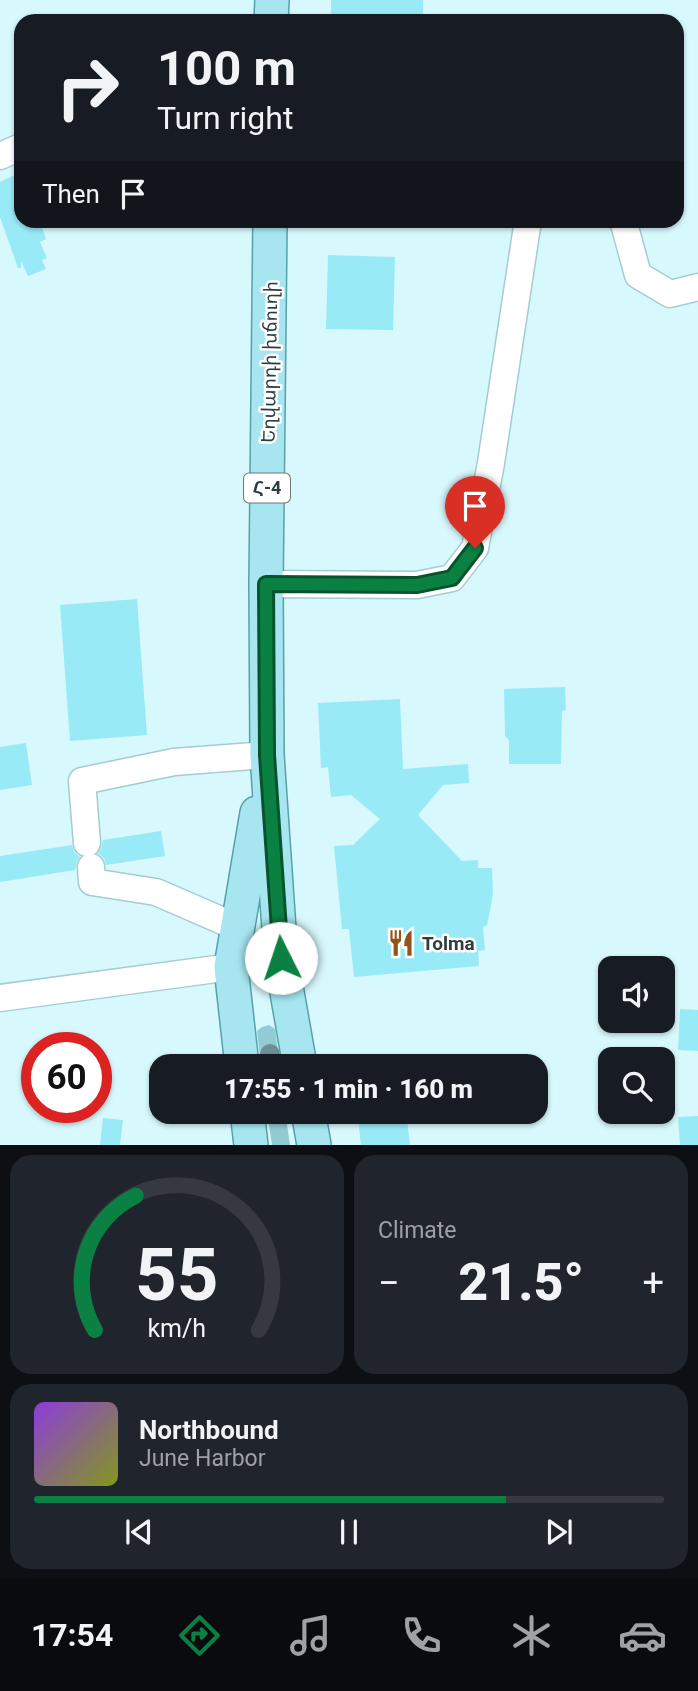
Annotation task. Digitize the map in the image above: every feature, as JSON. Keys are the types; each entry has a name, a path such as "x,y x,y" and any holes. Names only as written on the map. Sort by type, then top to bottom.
{"main road":[{"name":"Եղվարդի խճուղի","path":"270,228 267,755 281,958 298,1054"},
{"name":"Եղվարդի խճուղի","path":"241,1054 231,967 267,755"},
{"path":"249,1124 251,1145"},
{"path":"310,1124 314,1145"}],"street":[{"path":"266,584 417,585 452,578 475,548 491,463 527,228"},
{"path":"625,228 638,275 670,293 698,287"},
{"path":"239,928 156,891 92,882 82,781 174,762 267,755"},
{"path":"0,998 231,967"}],"shaded area":[{"path":"269,1025 275,1029 278,1054 260,1054 257,1031"},
{"path":"269,1124 287,1124 290,1145 272,1145"}],"building":[{"path":"331,0 423,0 423,14 331,14"},
{"path":"14,175 14,228 42,228 46,239 40,242 47,258 42,260 46,269 28,276 21,261 21,268 18,268 0,217 0,182"},
{"path":"328,255 395,257 393,330 326,329"},
{"path":"137,599 147,735 70,741 60,605"},
{"path":"565,687 566,710 562,711 561,764 509,764 509,740 505,736 504,689"},
{"path":"400,699 403,769 468,764 469,783 443,785 418,815 462,861 478,860 478,868 492,868 493,894 487,925 483,927 485,950 478,951 479,966 354,977 349,929 342,929 334,846 353,845 380,819 351,795 331,797 328,767 321,768 318,703"},
{"path":"26,743 32,785 0,790 0,747"},
{"path":"161,831 165,856 106,865 104,858 98,853 103,840"},
{"path":"72,845 74,852 80,857 75,870 0,882 0,856"},
{"path":"680,1009 698,1010 698,1051 678,1050"},
{"path":"698,1116 698,1145 680,1145 678,1117"},
{"path":"112,1119 123,1120 120,1145 100,1145 102,1123 112,1123"},
{"path":"359,1124 408,1124 410,1145 361,1145"}],"place":[{"name":"Tolma","path":"401,943"}],"route":[{"path":"281,958 267,755 266,584 417,585 452,578 475,548"}]}
